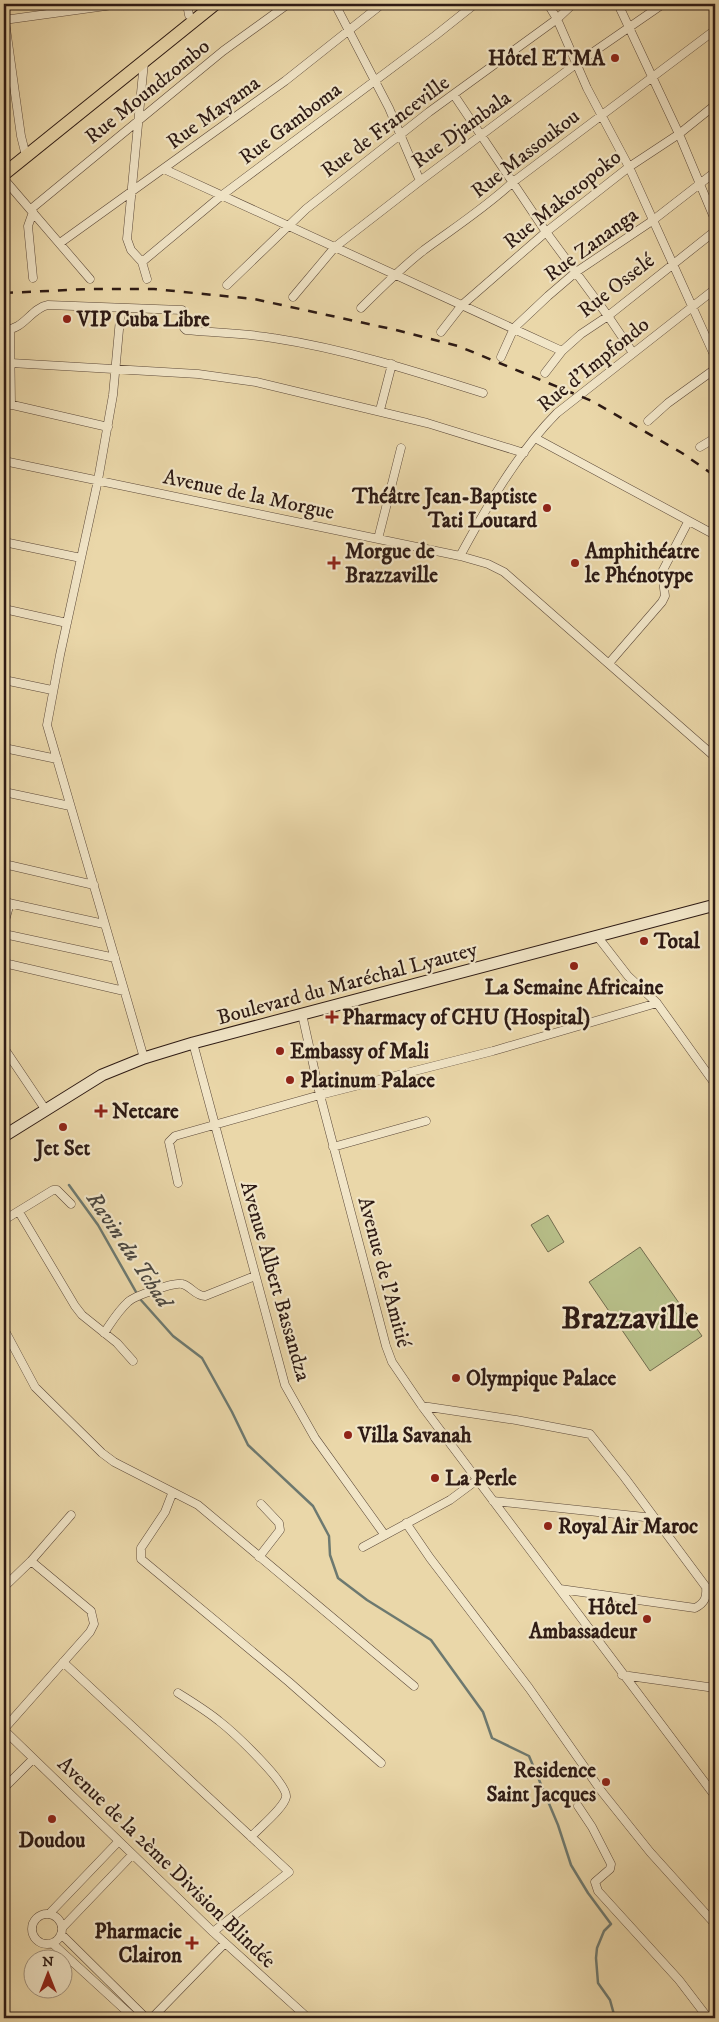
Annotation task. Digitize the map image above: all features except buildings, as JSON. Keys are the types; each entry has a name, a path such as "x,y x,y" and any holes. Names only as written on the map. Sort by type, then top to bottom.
{"main road":[{"path":"4,174 24,152 188,10 204,4"},
{"path":"4,164 24,152 85,107 215,4"},
{"name":"Boulevard du Maréchal Lyautey","path":"4,1136 102,1075 144,1058 193,1043 715,905"}],"street":[{"path":"4,20 120,4"},
{"name":"Rue Moundzombo","path":"32,210 223,51 288,4"},
{"path":"336,4 376,81 420,180"},
{"name":"Rue Mayama","path":"60,243 285,81 382,4"},
{"name":"Rue Gamboma","path":"142,262 221,196 376,81 475,4"},
{"path":"548,4 628,167 715,358"},
{"name":"Rue de Franceville","path":"227,285 287,226 401,134 557,19 573,4"},
{"path":"618,4 715,220"},
{"name":"Rue Djambala","path":"293,297 335,247 420,180 482,136 576,64 663,4"},
{"path":"4,14 6,49 24,152"},
{"name":"Rue Massoukou","path":"360,308 395,274 425,250 715,30"},
{"path":"144,62 128,244 142,262 147,279"},
{"path":"454,95 546,232 633,353"},
{"name":"Rue Makotopoko","path":"441,332 462,305 546,232 628,167 678,134 715,105"},
{"path":"164,169 562,351"},
{"name":"Rue Zananga","path":"501,357 514,328 529,312 576,272 652,221 715,172"},
{"path":"4,179 90,278"},
{"path":"32,210 28,226 33,278"},
{"name":"Rue Osselé","path":"545,373 562,351 581,334 608,316 671,264 715,231"},
{"name":"Rue d'Impfondo","path":"460,556 482,516 524,453 557,413 715,289"},
{"path":"108,427 7,404 11,363 7,330 30,317 41,306 182,310 184,328 186,330 272,337 339,350 392,364 483,393"},
{"path":"121,308 116,369 108,427 52,690 47,725 144,1058"},
{"path":"11,363 228,377 427,422 524,453"},
{"path":"380,410 392,364"},
{"path":"648,421 668,403 715,369"},
{"path":"535,438 715,535"},
{"path":"700,447 715,438"},
{"path":"378,539 401,448"},
{"name":"Avenue de la Morgue","path":"4,460 460,556 488,564 504,572 610,662 715,757"},
{"path":"610,662 662,602 665,596 662,572 688,522"},
{"path":"4,542 81,558"},
{"path":"4,609 67,623"},
{"path":"4,680 52,690"},
{"path":"4,748 57,759"},
{"path":"4,792 70,806"},
{"path":"4,864 94,885"},
{"path":"4,924 7,903 104,924"},
{"path":"4,934 115,958"},
{"path":"597,936 628,976 657,1003 715,1084"},
{"path":"4,963 124,991"},
{"path":"178,1183 169,1145 170,1139 175,1136 493,1051 657,1003"},
{"name":"Avenue de l'Amitié","path":"302,1014 333,1147 386,1346 392,1362 422,1406 560,1589 622,1675 715,1796"},
{"name":"Avenue Albert Bassandza","path":"193,1043 281,1371 293,1402 315,1438 384,1534"},
{"path":"4,1048 45,1109"},
{"path":"333,1147 426,1121"},
{"path":"4,1220 53,1190 57,1190 71,1204"},
{"path":"19,1212 75,1306 117,1343 133,1362"},
{"path":"104,1333 126,1304 133,1298 180,1283 199,1296 205,1296 255,1276"},
{"path":"4,1329 30,1379 42,1394 114,1462 144,1476 172,1494 198,1505 414,1686"},
{"path":"422,1406 516,1420 590,1434 706,1587 707,1595 705,1601 695,1608 560,1589"},
{"path":"363,1547 450,1500 477,1480"},
{"path":"172,1494 166,1512 140,1548 141,1558 289,1682 381,1763"},
{"path":"493,1501 654,1518"},
{"path":"259,1557 279,1534 280,1530 279,1523 261,1504"},
{"path":"4,1587 31,1561 71,1515"},
{"path":"406,1523 430,1558 529,1688 602,1792 650,1852 715,1924"},
{"path":"4,1730 90,1632 94,1624 91,1611 31,1561"},
{"path":"64,1662 289,1872 213,1932"},
{"path":"622,1675 715,1688"},
{"path":"178,1693 219,1721 284,1786 287,1794 285,1803 251,1837"},
{"name":"Avenue de la 2ème Division Blindée","path":"4,1730 118,1842 308,2018"},
{"path":"4,1788 33,1759"},
{"path":"578,1806 592,1827 611,1864 610,1869 595,1882 598,1891 679,1980 708,2018"},
{"path":"118,1842 49,1914 37,1918 33,1924 32,1933 40,1942 52,1943 134,2018"},
{"path":"52,1943 132,1855"},
{"path":"49,1914 58,1919 61,1931 146,2018"},
{"path":"152,2018 225,1943"}],"green space":[{"path":"548,1215 564,1242 548,1252 531,1225"},
{"path":"640,1247 702,1336 650,1371 589,1282"}],"waterway":[{"name":"Ravin du Tchad","path":"69,1185 98,1225 140,1299 173,1336 202,1358 248,1445 313,1506 329,1536 330,1555 338,1578 367,1600 431,1640 483,1712 492,1738 529,1756 558,1825 571,1865 588,1893 611,1924 604,1931 597,1948 596,1958 598,1983 610,2000 615,2018"}],"railway":[{"path":"4,293 89,289 154,289 254,299 396,330 458,346 592,401 682,453 715,476"}],"place":[{"name":"Hôtel ETMA","path":"615,58"},
{"name":"VIP Cuba Libre","path":"67,319"},
{"name":"Théâtre Jean-Baptiste Tati Loutard","path":"547,508"},
{"name":"Morgue de Brazzaville","path":"334,563"},
{"name":"Amphithéatre le Phénotype","path":"575,563"},
{"name":"Total","path":"644,941"},
{"name":"La Semaine Africaine","path":"574,966"},
{"name":"Pharmacy of CHU (Hospital)","path":"332,1017"},
{"name":"Embassy of Mali","path":"280,1051"},
{"name":"Platinum Palace","path":"290,1080"},
{"name":"Netcare","path":"101,1111"},
{"name":"Jet Set","path":"63,1127"},
{"name":"Olympique Palace","path":"456,1378"},
{"name":"Villa Savanah","path":"348,1435"},
{"name":"La Perle","path":"435,1478"},
{"name":"Royal Air Maroc","path":"548,1526"},
{"name":"Hôtel Ambassadeur","path":"647,1619"},
{"name":"Residence Saint Jacques","path":"606,1782"},
{"name":"Doudou","path":"52,1819"},
{"name":"Pharmacie Clairon","path":"192,1943"}],"district":[{"name":"Brazzaville","path":"630,1317"}]}
